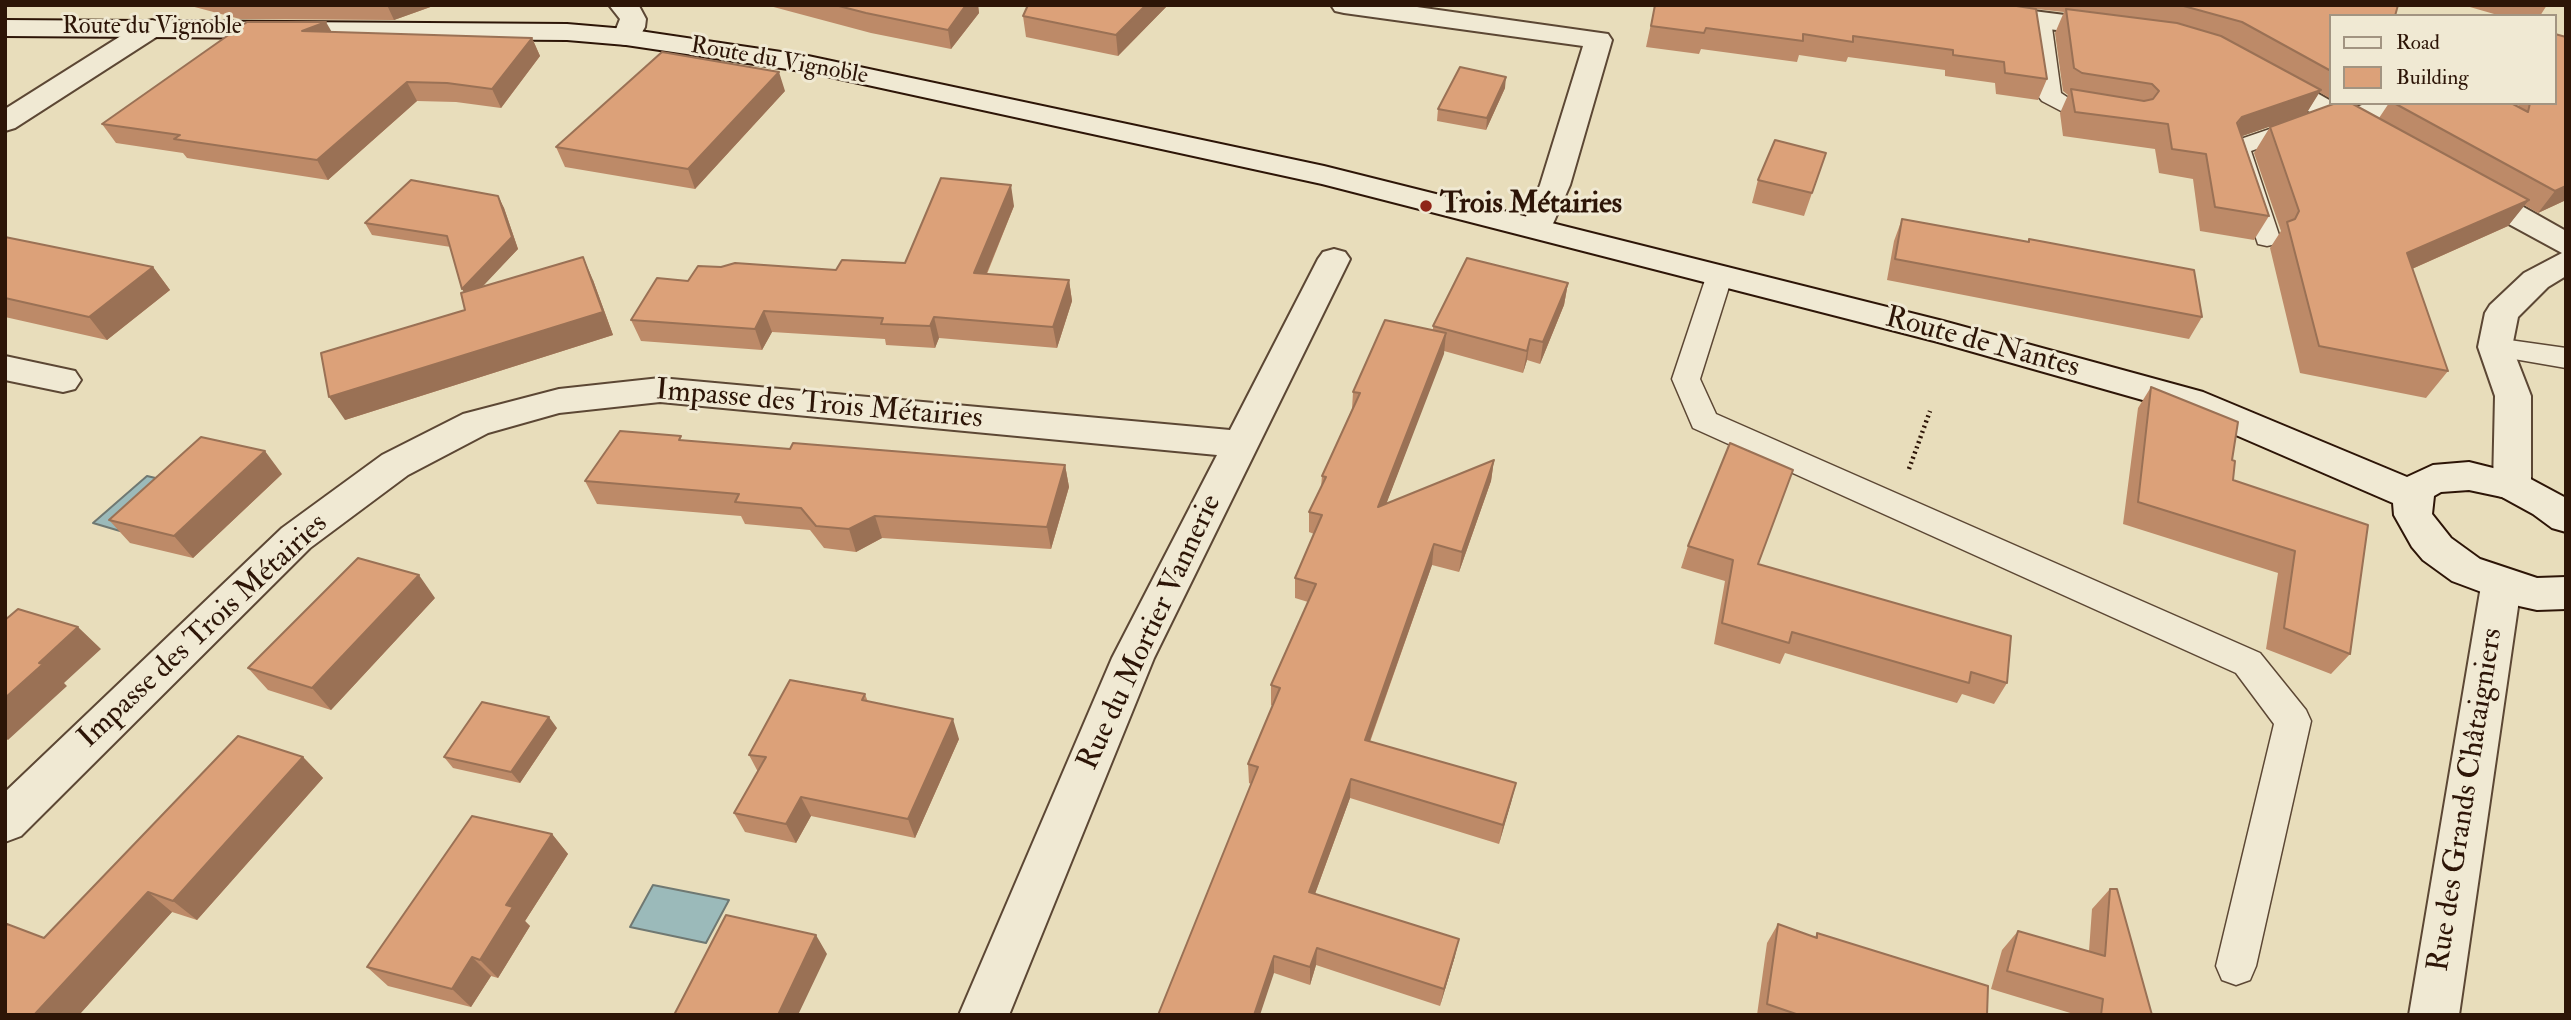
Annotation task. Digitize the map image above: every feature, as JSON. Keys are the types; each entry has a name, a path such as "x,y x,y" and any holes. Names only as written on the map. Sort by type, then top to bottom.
{"street":[{"path":"622,5 633,19 626,37"},
{"path":"1344,5 1598,40 1555,186 1538,228"},
{"path":"1921,5 2142,33"},
{"name":"Route du Vignoble","path":"5,28 471,30 567,32 626,37 808,64 1324,175 1538,228"},
{"path":"5,121 152,28"},
{"path":"2243,63 2395,148"},
{"path":"2340,118 2388,105"},
{"path":"2442,174 2566,244"},
{"name":"Route de Nantes","path":"1538,228 1943,332 2189,401 2414,496"},
{"name":"Rue du Mortier Vannerie","path":"984,1015 1133,658 1334,259"},
{"path":"2512,486 2513,396 2495,347 2502,313 2536,280 2566,262"},
{"path":"5,368 63,380"},
{"name":"Impasse des Trois Métairies","path":"5,822 296,538 395,465 476,423 559,401 660,390 1240,444"},
{"path":"2566,517 2512,486 2489,479 2449,476 2432,479 2421,486 2414,496 2413,515 2418,526 2437,549 2466,570 2501,586 2537,594 2566,593"},
{"name":"Rue des Grands Châtaigniers","path":"2434,1015 2501,586"}],"lane":[{"path":"2040,20 2050,96 2063,104 2132,115"},
{"path":"2267,239 2238,148 2340,118"},
{"path":"1720,274 1686,379 1704,421 2248,663 2293,721 2236,966"},
{"path":"2495,347 2566,358"}],"path":[{"path":"1895,506 1930,411"}],"water":[{"path":"147,476 181,484 120,531 93,523"},
{"path":"653,885 729,900 706,943 630,927"}],"building":[{"path":"835,5 966,5 948,30"},
{"path":"1028,5 1146,5 1116,35 1023,16"},
{"path":"1655,5 2010,5 2036,9 2047,79 2005,73 2004,62 1953,55 1953,50 1853,36 1853,42 1803,34 1803,41 1706,28 1704,33 1651,26"},
{"path":"2180,5 2398,5 2396,14 2330,14 2330,70 2242,22"},
{"path":"2066,9 2177,23 2221,36 2321,90 2242,117 2237,123 2269,216 2215,207 2206,154 2172,149 2168,124 2075,112 2071,89 2144,101 2153,99 2159,91 2152,84 2082,73 2074,68"},
{"path":"247,22 326,22 302,31 532,38 492,89 447,83 407,82 317,160 174,139 180,135 102,124"},
{"path":"2557,35 2566,37 2566,186 2555,191 2398,105 2515,105 2528,112 2530,105 2557,105"},
{"path":"662,52 779,72 688,169 556,147"},
{"path":"1460,67 1506,77 1487,118 1438,109"},
{"path":"2330,105 2355,105 2529,200 2407,253 2448,371 2319,346 2287,222 2295,219 2299,211 2270,127"},
{"path":"1775,140 1826,153 1812,193 1758,180"},
{"path":"941,178 1011,185 974,273 1069,280 1053,327 934,317 930,326 881,324 883,318 764,311 755,329 631,320 657,278 688,281 698,266 721,267 735,263 836,270 842,260 905,263"},
{"path":"411,180 498,196 512,237 462,289 447,236 365,223"},
{"path":"1902,219 2029,242 2029,239 2194,270 2202,317 1895,259"},
{"path":"5,237 153,267 89,317 5,298"},
{"path":"583,257 603,312 329,397 321,353 465,310 461,293"},
{"path":"1467,258 1568,283 1543,342 1530,339 1527,351 1433,326"},
{"path":"1385,320 1446,333 1378,507 1494,460 1462,552 1434,544 1365,740 1516,783 1503,825 1351,779 1309,892 1459,939 1444,989 1317,948 1310,967 1274,956 1254,1015 1158,1015 1258,767 1248,764 1280,688 1271,685 1316,584 1295,578 1322,515 1309,512 1326,477 1322,476 1360,393 1353,392"},
{"path":"2151,387 2238,422 2232,460 2235,461 2233,480 2368,525 2350,654 2284,628 2295,551 2138,502"},
{"path":"620,431 681,436 679,440 790,449 793,443 1065,465 1047,527 875,516 849,529 816,526 801,508 735,502 739,494 585,481"},
{"path":"201,437 265,451 174,536 109,520"},
{"path":"1730,443 1793,470 1758,564 2011,636 2007,683 1971,672 1969,683 1792,632 1789,643 1722,623 1733,560 1688,546"},
{"path":"358,558 419,575 312,688 248,668"},
{"path":"18,609 78,627 39,663 43,664 5,698 5,620"},
{"path":"790,680 865,694 862,700 953,719 908,819 801,797 786,824 734,813 766,757 749,755"},
{"path":"482,702 549,717 511,772 444,757"},
{"path":"238,736 303,757 173,901 148,892 34,1015 5,1015 7,924 44,938"},
{"path":"472,816 552,834 506,905 513,907 480,960 472,957 452,989 367,967"},
{"path":"2110,889 2117,889 2152,1015 2101,1015 2103,999 2007,971 2018,931 2105,956"},
{"path":"726,915 816,935 778,1015 674,1015"},
{"path":"1778,924 1817,938 1817,933 1988,986 1987,1015 1799,1015 1767,1004"}],"place":[{"name":"Trois Métairies","path":"1426,206"}]}
